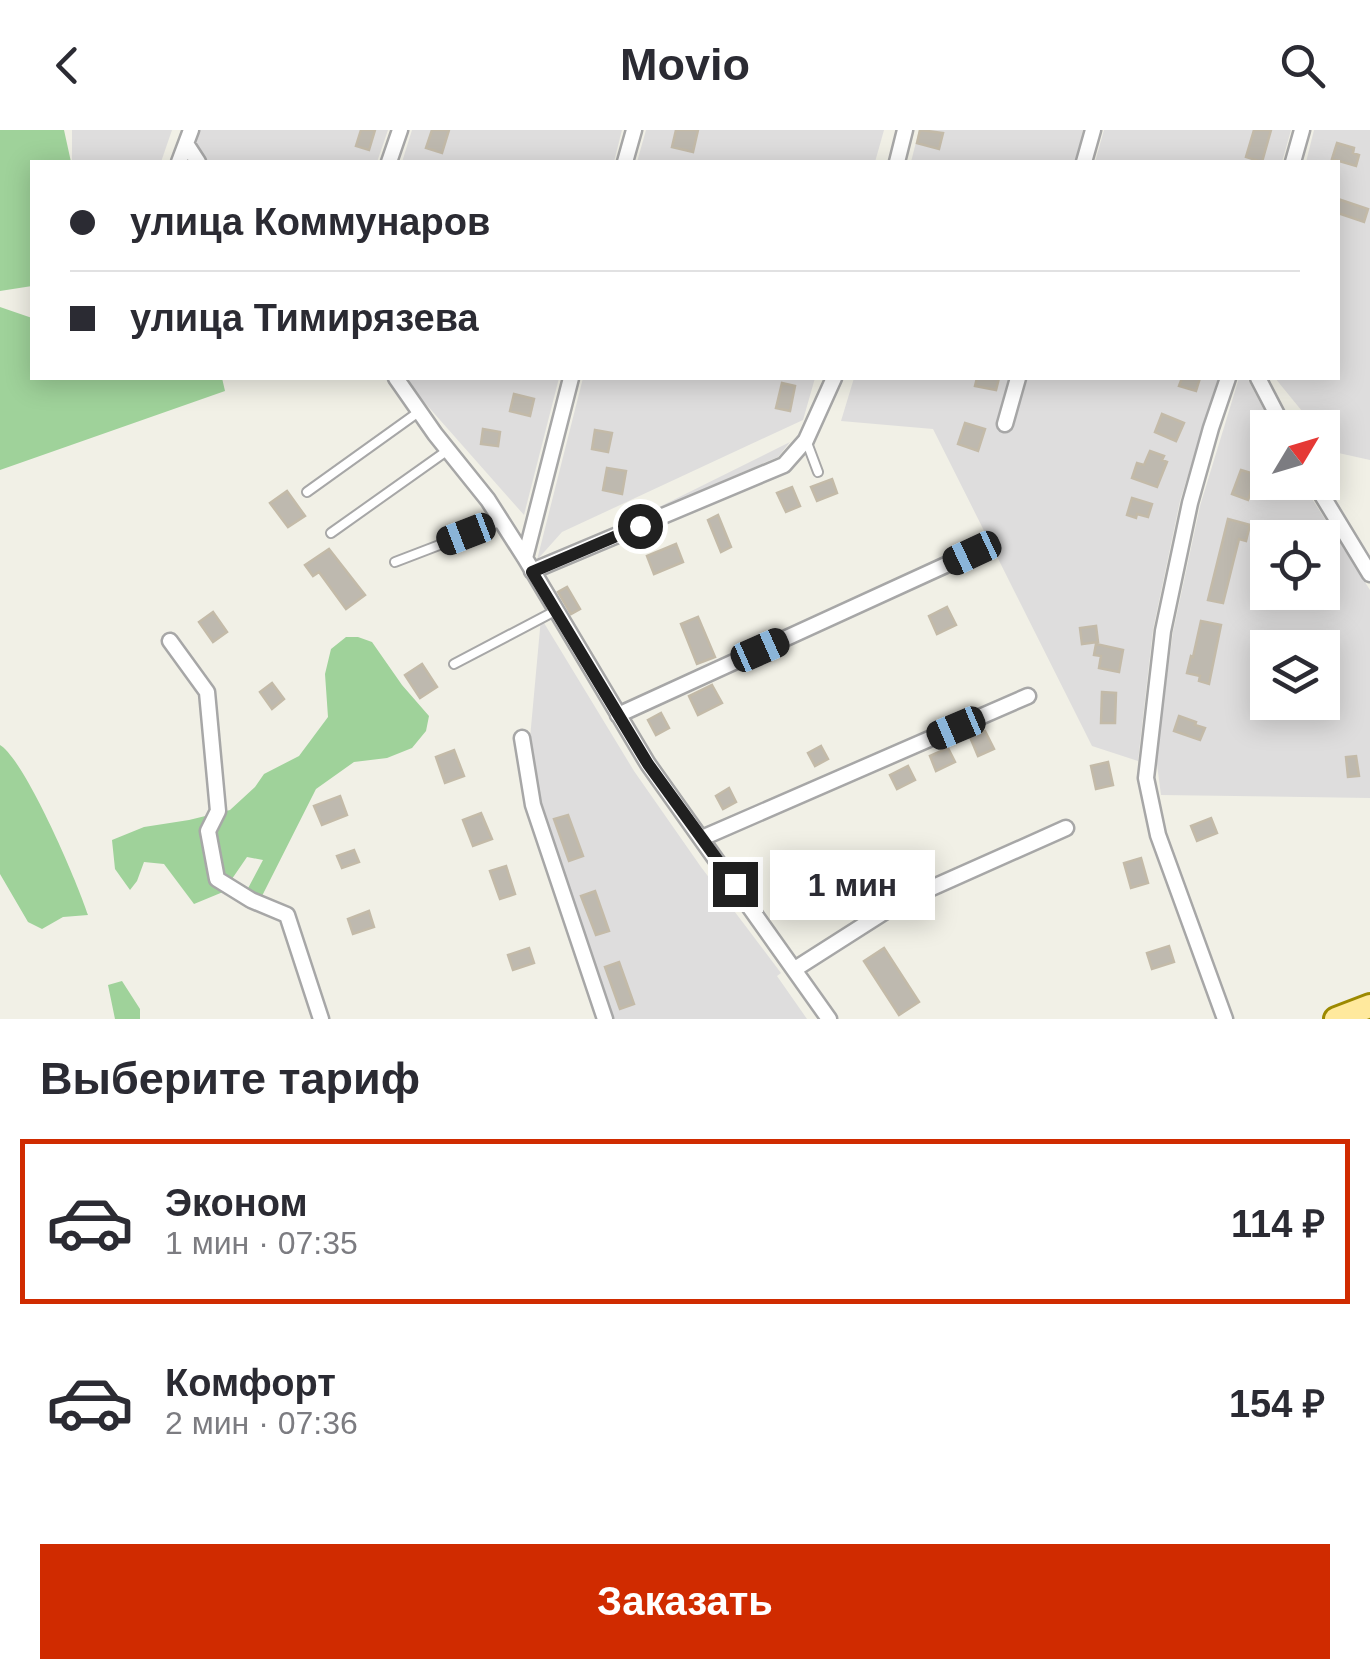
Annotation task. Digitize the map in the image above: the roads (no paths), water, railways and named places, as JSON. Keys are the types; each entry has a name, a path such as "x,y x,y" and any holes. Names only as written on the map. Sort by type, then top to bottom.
{"main road":[{"path":"1336,1019 1370,1006"}],"street":[{"path":"390,160 400,130"},
{"path":"626,160 634,130"},
{"path":"898,160 906,130"},
{"path":"1085,160 1094,130"},
{"path":"1294,160 1302,130"},
{"path":"397,380 502,521 648,764 830,1019"},
{"path":"529,564 571,380"},
{"path":"529,564 784,465 806,440 833,380"},
{"path":"1006,424 1017,380"},
{"path":"1225,1019 1158,835 1146,778 1163,631 1190,503 1227,380"},
{"path":"1259,380 1275,410"},
{"path":"1326,500 1368,564"},
{"path":"618,715 972,553"},
{"path":"170,642 207,692 218,811 208,831 217,879 286,915 321,1019"},
{"path":"702,838 1028,696"},
{"path":"522,738 533,805 605,1019"},
{"path":"795,970 900,902 1066,828"}],"lane":[{"path":"307,492 420,412"},
{"path":"806,440 818,472"},
{"path":"330,533 448,450"},
{"path":"394,562 502,521"},
{"path":"454,664 555,611"}]}
